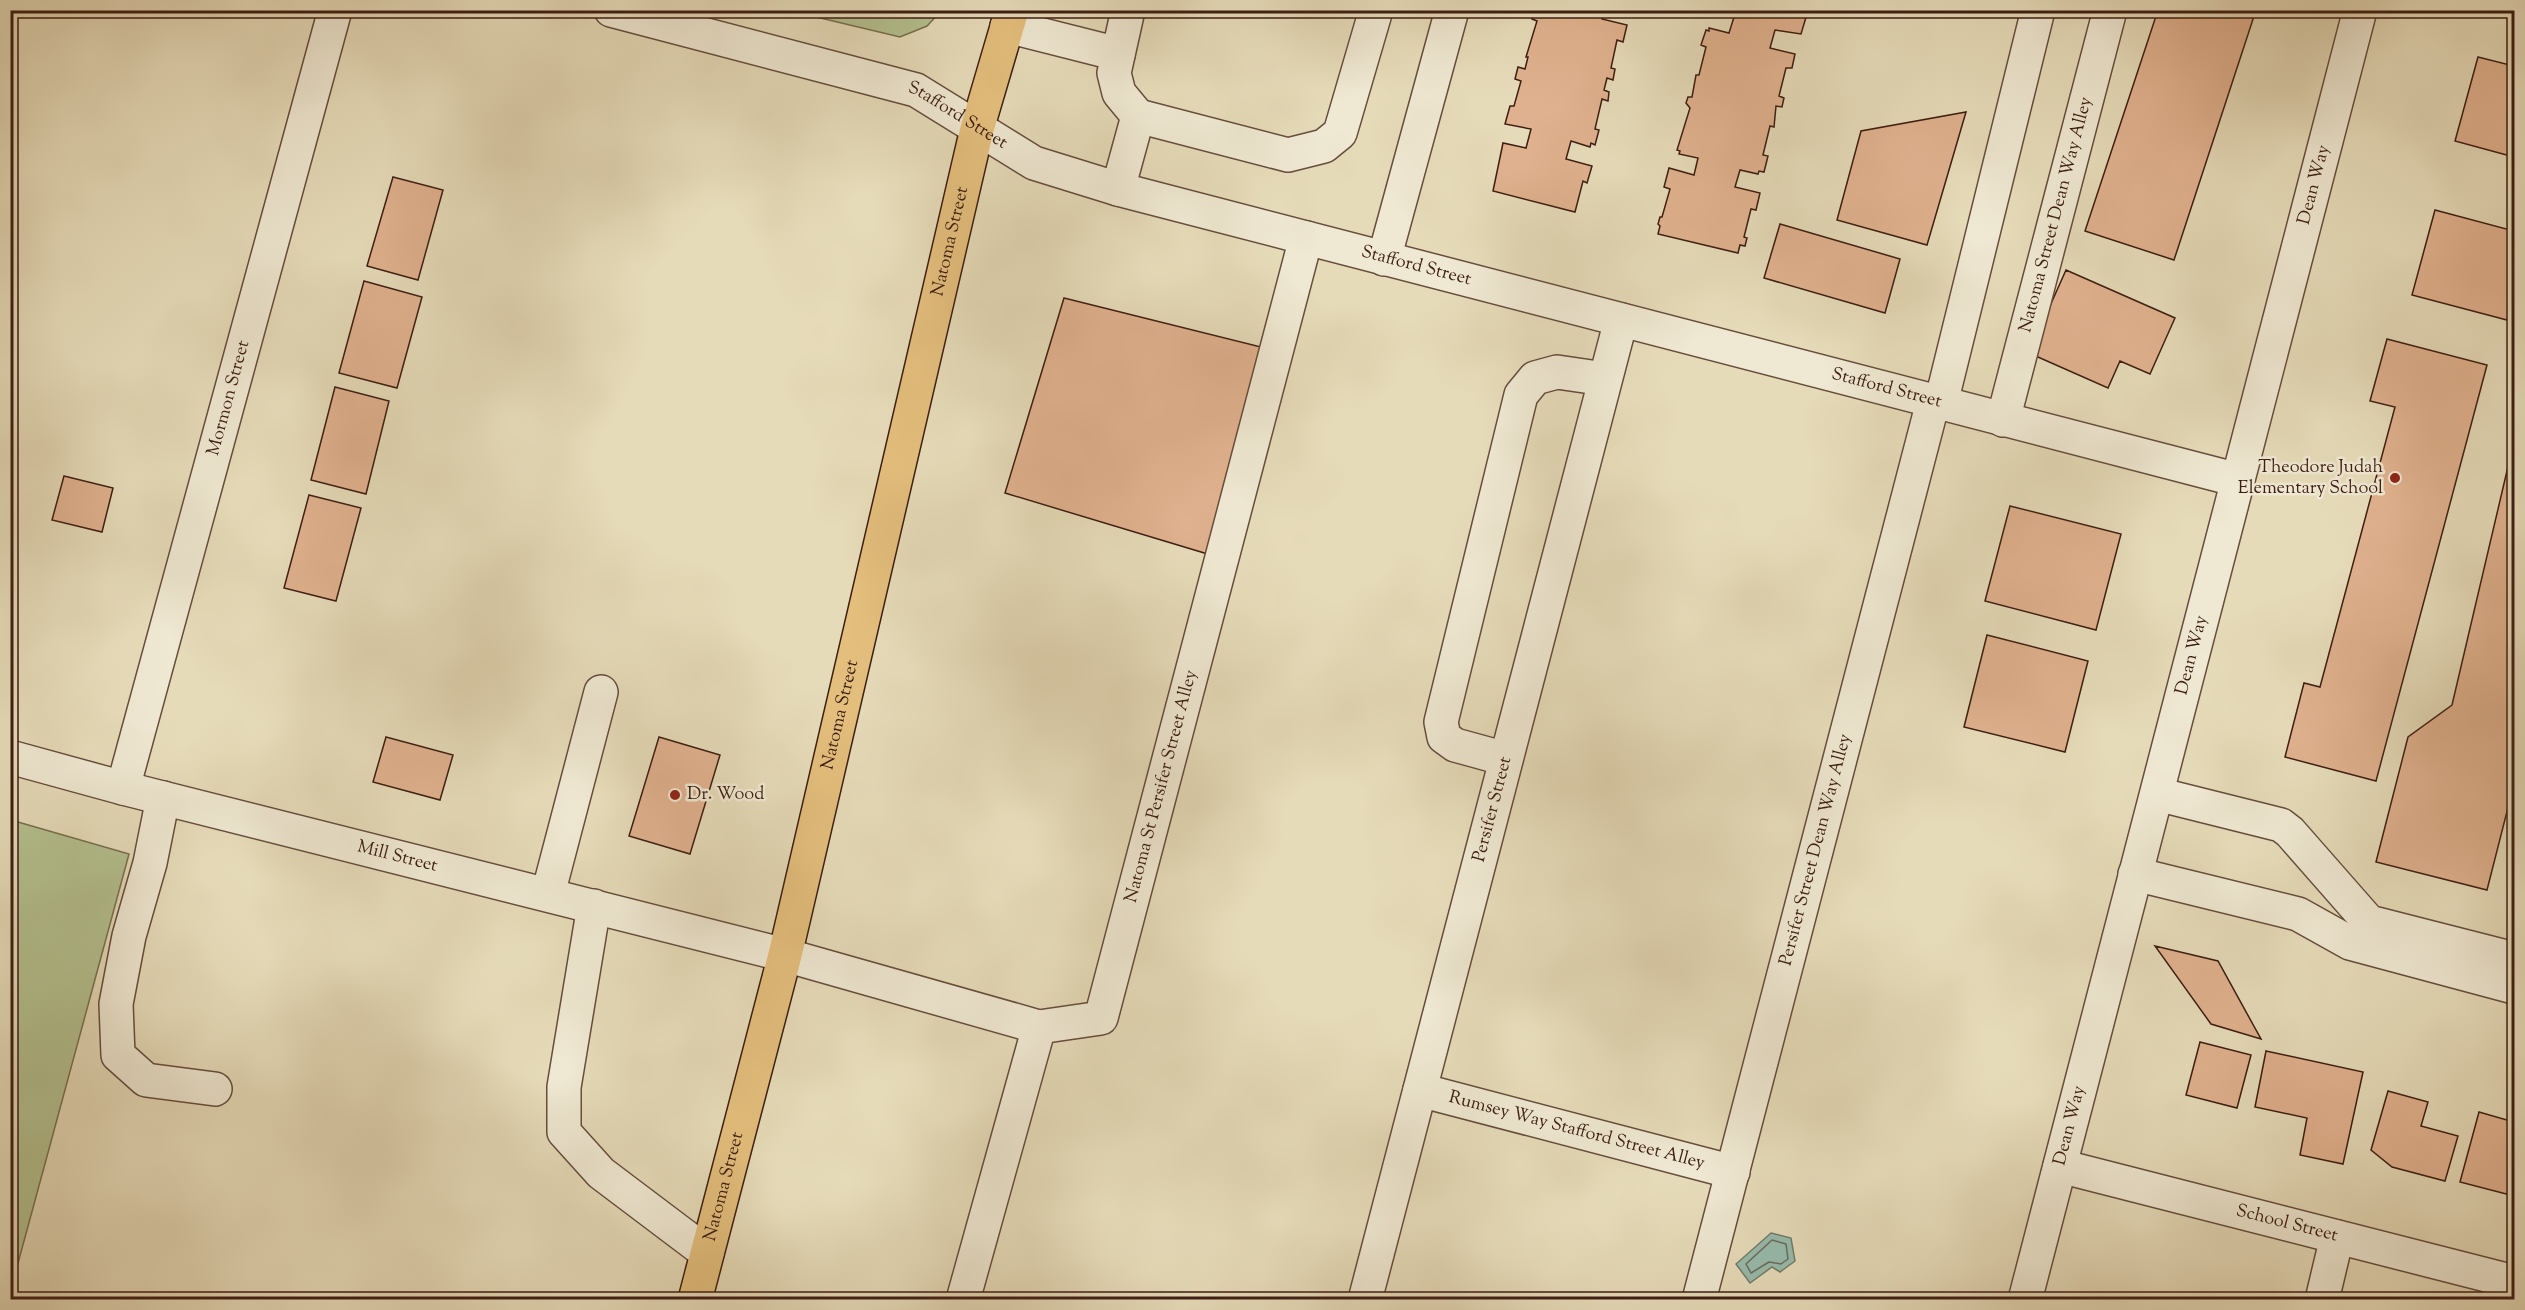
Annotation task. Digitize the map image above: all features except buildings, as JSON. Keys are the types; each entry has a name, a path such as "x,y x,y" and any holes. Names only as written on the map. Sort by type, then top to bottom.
{"main road":[{"name":"Natoma Street","path":"695,1299 785,955 977,129 1009,19"}],"street":[{"name":"Mormon Street","path":"123,788 335,10"},
{"name":"Stafford Street","path":"611,10 916,90 1034,162 1118,189 2238,480"},
{"path":"1128,10 1114,73 1119,93 1138,116 1288,154 1324,146 1340,133 1376,10"},
{"path":"1384,258 1452,10"},
{"name":"Persifer Street Dean Way Alley","path":"1700,1299 2038,10"},
{"name":"Natoma Street Dean Way Alley","path":"2003,420 2109,10"},
{"name":"Dean Way","path":"2025,1299 2360,10"},
{"path":"1009,19 1118,54"},
{"path":"1118,189 1138,116"},
{"name":"Natoma St Persifer Street Alley","path":"785,955 1039,1027 1101,1018 1306,238"},
{"name":"Persifer Street","path":"1365,1299 1621,320"},
{"path":"1506,759 1455,745 1444,737 1441,722 1521,395 1535,378 1557,372 1605,379"},
{"path":"548,894 601,692"},
{"name":"Mill Street","path":"10,757 123,788 785,955"},
{"path":"2157,794 2281,825 2290,832 2369,922 2514,959"},
{"path":"163,798 150,863 129,936 116,1004 118,1055 146,1080 214,1089"},
{"path":"2135,874 2298,914 2350,943 2514,987"},
{"path":"594,906 564,1087 564,1132 601,1173 707,1253"},
{"path":"963,1299 1039,1027"},
{"name":"Rumsey Way Stafford Street Alley","path":"1420,1090 1733,1172"},
{"name":"School Street","path":"2060,1166 2514,1282"},
{"path":"2322,1299 2337,1237"}],"green space":[{"path":"791,11 941,11 927,26 900,37"},
{"path":"10,820 129,854 11,1289"}],"water":[{"path":"1771,1233 1791,1238 1795,1261 1780,1272 1772,1267 1750,1283 1736,1264"}],"place":[{"name":"Theodore Judah Elementary School","path":"2395,478"},
{"name":"Dr. Wood","path":"675,795"}]}
